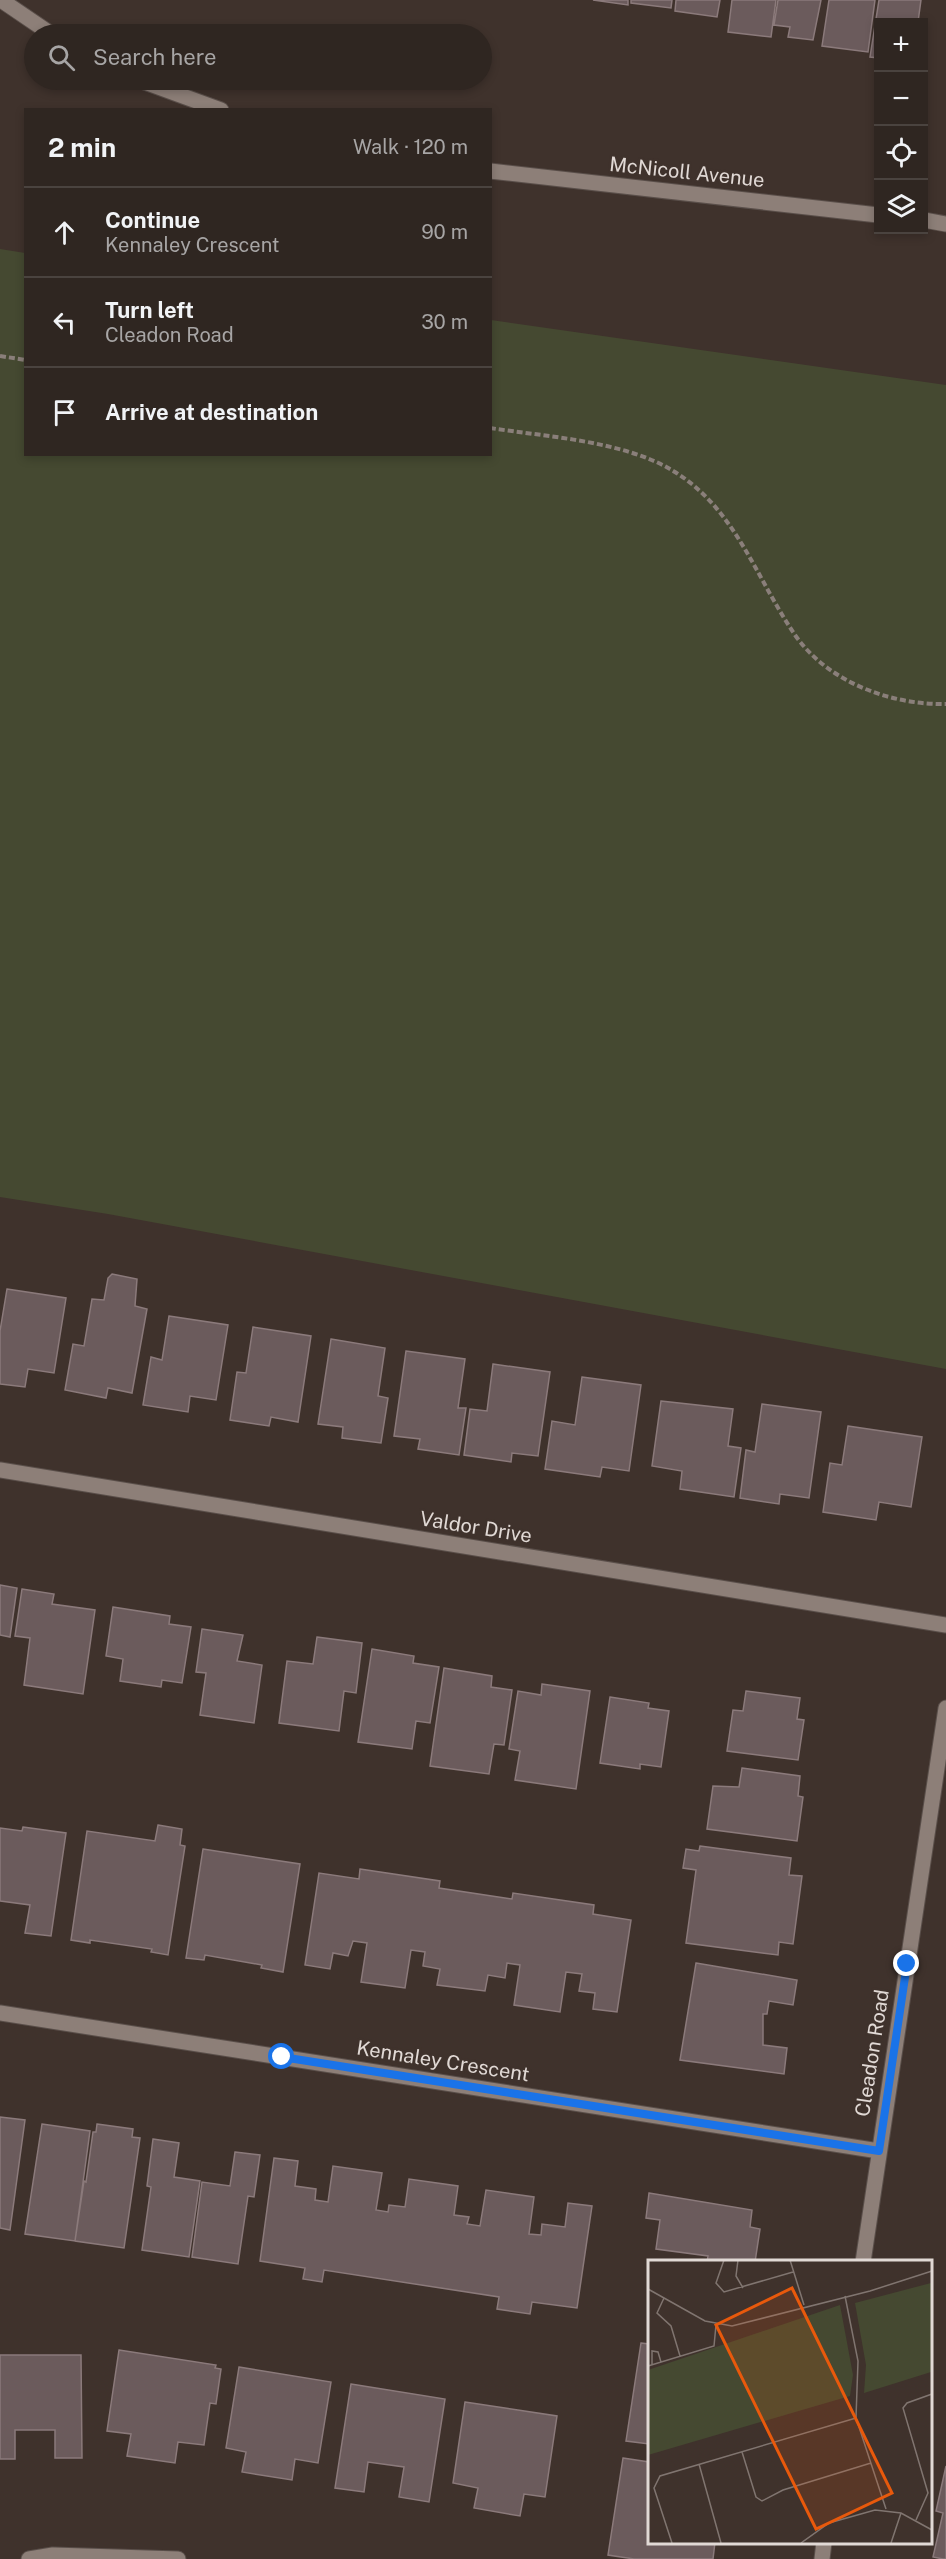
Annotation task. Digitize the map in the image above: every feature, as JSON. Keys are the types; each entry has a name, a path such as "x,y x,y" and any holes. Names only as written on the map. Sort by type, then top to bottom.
{"street":[{"path":"1,0 36,24"},
{"path":"166,90 216,108"},
{"name":"McNicoll Avenue","path":"492,171 874,214"},
{"path":"928,221 946,224"},
{"name":"Valdor Drive","path":"0,1470 946,1625"},
{"name":"Cleadon Road","path":"863,2260 946,1708"},
{"name":"Kennaley Crescent","path":"0,2013 879,2151"},
{"path":"822,2559 824,2544"},
{"path":"29,2559 53,2555 178,2559"}],"path":[{"path":"0,356 24,360"},
{"path":"492,428 599,445 638,455 674,471 707,496 729,522 796,636 820,662 853,684 892,700 946,704"}],"green space":[{"path":"0,249 24,253 24,456 492,456 492,320 946,385 946,1369 108,1214 0,1197"}],"building":[{"path":"593,0 628,0 628,5"},
{"path":"631,0 672,0 671,8 631,3"},
{"path":"676,0 720,0 717,17 675,11"},
{"path":"732,0 776,0 771,37 728,32"},
{"path":"778,0 821,0 813,40 788,37 790,27 774,25"},
{"path":"829,0 875,0 868,52 822,46"},
{"path":"879,0 921,0 919,18 876,18"},
{"path":"874,32 874,58 870,57"},
{"path":"112,1274 137,1279 135,1306 147,1309 132,1393 108,1388 106,1398 65,1390 73,1344 84,1346 92,1299 104,1300 108,1278"},
{"path":"7,1289 66,1298 54,1373 28,1369 25,1387 0,1384 0,1331"},
{"path":"169,1316 228,1325 216,1400 190,1396 188,1412 143,1405 151,1357 162,1360"},
{"path":"253,1327 311,1336 298,1422 271,1417 269,1426 230,1420 237,1372 246,1373"},
{"path":"331,1339 385,1348 378,1396 388,1398 381,1443 342,1438 343,1427 318,1424"},
{"path":"406,1351 465,1359 458,1408 466,1408 459,1455 418,1449 420,1439 394,1436"},
{"path":"493,1364 550,1372 538,1456 512,1453 511,1462 464,1455 470,1409 487,1411"},
{"path":"582,1377 641,1385 629,1471 602,1467 600,1477 545,1469 552,1421 575,1425"},
{"path":"661,1401 733,1409 728,1446 741,1448 734,1497 680,1489 682,1471 652,1466"},
{"path":"762,1404 821,1412 809,1498 780,1494 779,1504 740,1498 746,1450 755,1452"},
{"path":"848,1426 922,1437 911,1507 879,1502 876,1520 823,1512 830,1463 842,1465"},
{"path":"0,1585 17,1588 10,1637 0,1635"},
{"path":"22,1589 54,1594 52,1604 95,1610 83,1694 24,1685 30,1638 15,1636"},
{"path":"113,1607 170,1616 169,1624 191,1627 182,1683 162,1680 161,1687 120,1681 123,1659 106,1656"},
{"path":"202,1629 243,1635 237,1661 262,1665 254,1723 200,1715 206,1673 196,1672"},
{"path":"317,1637 362,1643 356,1693 344,1691 339,1731 279,1723 287,1661 313,1664"},
{"path":"372,1649 414,1656 413,1663 439,1667 430,1723 416,1721 412,1749 358,1742"},
{"path":"444,1668 492,1676 491,1687 512,1690 504,1745 494,1744 489,1774 430,1766"},
{"path":"542,1684 590,1691 576,1789 515,1780 520,1751 509,1749 518,1691 541,1695"},
{"path":"746,1691 800,1698 797,1719 804,1720 798,1760 727,1751 733,1710 743,1711"},
{"path":"610,1697 649,1703 648,1708 669,1711 661,1767 640,1764 640,1769 600,1763"},
{"path":"742,1768 800,1776 798,1796 803,1797 797,1841 707,1829 713,1786 739,1787"},
{"path":"158,1825 182,1829 180,1845 185,1846 168,1955 151,1952 152,1949 90,1940 90,1943 71,1940 87,1831 155,1841"},
{"path":"23,1827 66,1833 51,1936 25,1933 30,1905 0,1901 0,1828 22,1831"},
{"path":"700,1846 791,1858 789,1875 802,1876 793,1944 779,1942 778,1955 686,1943 696,1870 683,1868 686,1849 699,1851"},
{"path":"203,1849 300,1864 283,1972 261,1968 262,1965 205,1955 204,1960 186,1958"},
{"path":"360,1869 440,1881 439,1888 512,1899 513,1893 594,1905 593,1914 631,1920 617,2012 593,2009 595,1993 579,1991 582,1974 566,1972 560,2012 514,2005 520,1965 507,1963 505,1978 488,1975 485,1991 437,1985 440,1969 423,1966 425,1952 411,1950 405,1988 361,1982 367,1943 353,1941 348,1956 333,1953 330,1969 305,1965 319,1873 359,1879"},
{"path":"696,1963 797,1980 793,2005 769,2001 767,2014 763,2014 763,2045 787,2048 784,2074 680,2060"},
{"path":"0,2117 25,2120 10,2230 0,2228"},
{"path":"42,2124 90,2131 75,2241 25,2234"},
{"path":"97,2124 133,2129 132,2137 140,2138 124,2248 75,2241 93,2132 96,2132"},
{"path":"153,2139 179,2143 174,2177 200,2181 189,2257 142,2250 151,2187 147,2186"},
{"path":"235,2152 260,2155 254,2197 248,2196 238,2264 192,2257 202,2182 230,2186"},
{"path":"274,2158 298,2161 295,2186 316,2189 315,2200 328,2202 333,2166 382,2173 376,2210 388,2212 389,2205 405,2207 409,2179 458,2186 454,2215 469,2217 467,2224 480,2226 486,2190 534,2197 529,2234 541,2235 542,2224 565,2227 568,2203 592,2206 577,2308 532,2302 530,2314 497,2309 499,2297 324,2270 322,2282 303,2279 305,2268 260,2261"},
{"path":"649,2193 752,2210 750,2227 760,2229 755,2260 707,2260 708,2256 656,2249 660,2220 646,2218"},
{"path":"641,2343 648,2344 648,2444 626,2441"},
{"path":"119,2350 216,2365 215,2368 221,2369 216,2404 210,2403 204,2445 178,2442 175,2463 127,2456 131,2434 107,2431"},
{"path":"0,2355 81,2355 82,2458 55,2458 55,2430 15,2430 15,2459 0,2459"},
{"path":"239,2367 331,2382 318,2463 295,2459 292,2480 242,2472 246,2452 226,2448"},
{"path":"351,2384 445,2399 429,2502 399,2497 404,2467 368,2462 364,2492 335,2488"},
{"path":"465,2402 557,2416 545,2497 524,2494 520,2516 474,2508 478,2488 453,2483"},
{"path":"623,2458 648,2462 648,2544 715,2544 713,2559 634,2559 608,2555"},
{"path":"946,2466 946,2559 943,2559 933,2557 943,2513 936,2511"}],"route":[{"path":"282,2057 879,2151 907,1964"}]}
